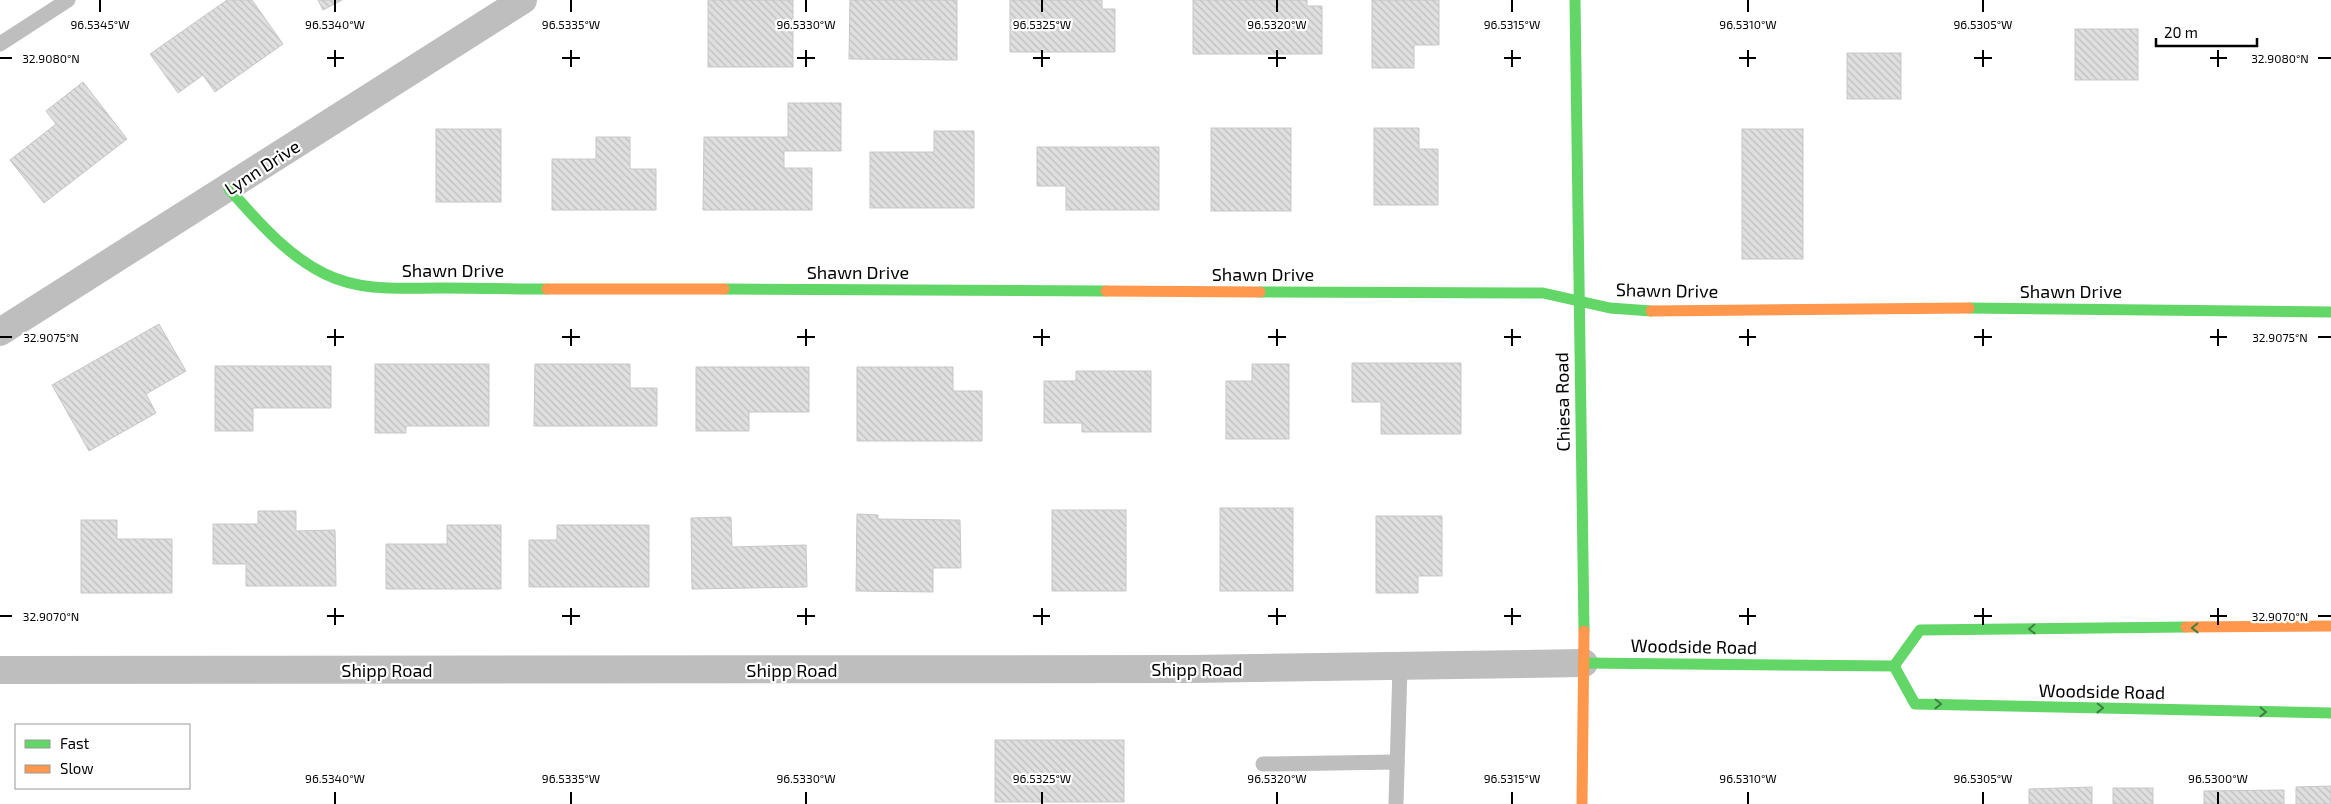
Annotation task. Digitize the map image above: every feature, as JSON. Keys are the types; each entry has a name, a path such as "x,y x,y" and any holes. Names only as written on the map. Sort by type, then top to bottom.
{"street":[{"name":"Lynn Drive","path":"0,332 523,0"},
{"name":"Chiesa Road","path":"1575,0 1584,663 1582,804"},
{"name":"Shawn Drive","path":"228,189 278,242 294,256 341,281 375,288 1543,293 1578,299 1610,308 1645,310 2072,308 2331,312"},
{"path":"1894,666 1920,630 2331,626"},
{"name":"Woodside Road","path":"1584,663 1894,666 1915,704 2331,713"},
{"name":"Shipp Road","path":"0,670 1191,669 1584,663"}],"lane":[{"path":"0,44 68,0"},
{"path":"1396,804 1400,667"},
{"path":"1263,764 1397,762"}],"building":[{"path":"227,0 252,0 283,44 215,92 203,75 178,93 150,54"},
{"path":"318,0 342,0 323,10"},
{"path":"708,0 793,0 793,67 708,67"},
{"path":"850,0 957,0 957,60 849,59"},
{"path":"1010,0 1102,0 1102,9 1115,9 1115,52 1010,52"},
{"path":"1193,0 1307,0 1307,6 1322,6 1322,54 1193,54"},
{"path":"1372,0 1439,0 1439,45 1414,45 1414,68 1372,68"},
{"path":"2075,29 2138,29 2138,80 2075,80"},
{"path":"1847,53 1901,53 1901,99 1847,99"},
{"path":"83,82 127,139 44,203 10,160 56,124 46,111"},
{"path":"788,103 841,103 841,151 784,151 784,168 812,168 812,210 703,210 704,137 788,137"},
{"path":"1211,128 1291,128 1291,211 1211,211"},
{"path":"1374,128 1419,128 1419,149 1438,149 1438,205 1374,205"},
{"path":"436,129 501,129 501,202 436,202"},
{"path":"1742,129 1803,129 1803,259 1742,259"},
{"path":"934,131 974,131 974,208 870,208 870,152 934,152"},
{"path":"596,137 630,137 630,169 656,169 656,210 552,210 552,159 596,159"},
{"path":"1037,147 1159,147 1159,210 1066,210 1066,186 1037,186"},
{"path":"159,324 186,371 146,394 156,413 89,451 52,385"},
{"path":"1352,363 1461,363 1461,434 1381,434 1381,402 1352,402"},
{"path":"375,364 489,364 489,426 406,426 406,433 375,433"},
{"path":"535,364 630,364 630,388 657,388 657,426 534,426"},
{"path":"1252,364 1289,364 1289,439 1226,439 1226,381 1252,381"},
{"path":"215,366 331,366 331,408 253,408 253,431 215,431"},
{"path":"696,367 809,367 809,412 749,412 749,431 696,431"},
{"path":"857,367 953,367 953,391 982,391 982,441 857,441"},
{"path":"1076,371 1151,371 1151,432 1082,432 1082,423 1044,423 1044,381 1076,381"},
{"path":"1220,508 1293,508 1293,591 1220,591"},
{"path":"1052,510 1126,510 1126,591 1052,591"},
{"path":"258,511 296,511 296,531 335,530 336,586 246,586 246,564 213,564 213,524 258,524"},
{"path":"857,514 878,515 878,519 960,520 961,568 933,568 933,592 856,591"},
{"path":"1376,516 1442,516 1442,576 1418,576 1418,593 1376,593"},
{"path":"731,517 732,547 806,545 807,587 692,589 691,518"},
{"path":"81,520 117,520 117,539 172,539 172,593 81,593"},
{"path":"447,525 501,525 501,589 386,589 386,544 447,544"},
{"path":"557,525 649,525 649,587 529,587 529,540 557,540"},
{"path":"995,740 1124,740 1124,802 995,802"},
{"path":"2331,786 2331,804 2296,804 2296,787"},
{"path":"2092,787 2092,804 2029,804 2029,789"},
{"path":"2113,788 2153,788 2153,804 2113,804"},
{"path":"2284,790 2284,804 2204,804 2204,791"}],"traffic: fast":[{"path":"1575,0 1584,631"},
{"path":"229,189 261,225 297,257 339,280 382,288 547,289"},
{"path":"724,289 1106,291"},
{"path":"1260,292 1543,293 1610,308 1651,311"},
{"path":"1969,308 2331,312"},
{"path":"1894,666 1920,630 2186,627"},
{"path":"1584,663 1894,666"},
{"path":"1894,666 1915,704 2331,713"}],"traffic: slow":[{"path":"547,289 724,289"},
{"path":"1106,291 1260,292"},
{"path":"1651,311 1969,308"},
{"path":"2186,627 2331,626"},
{"path":"1582,804 1584,631"}]}
